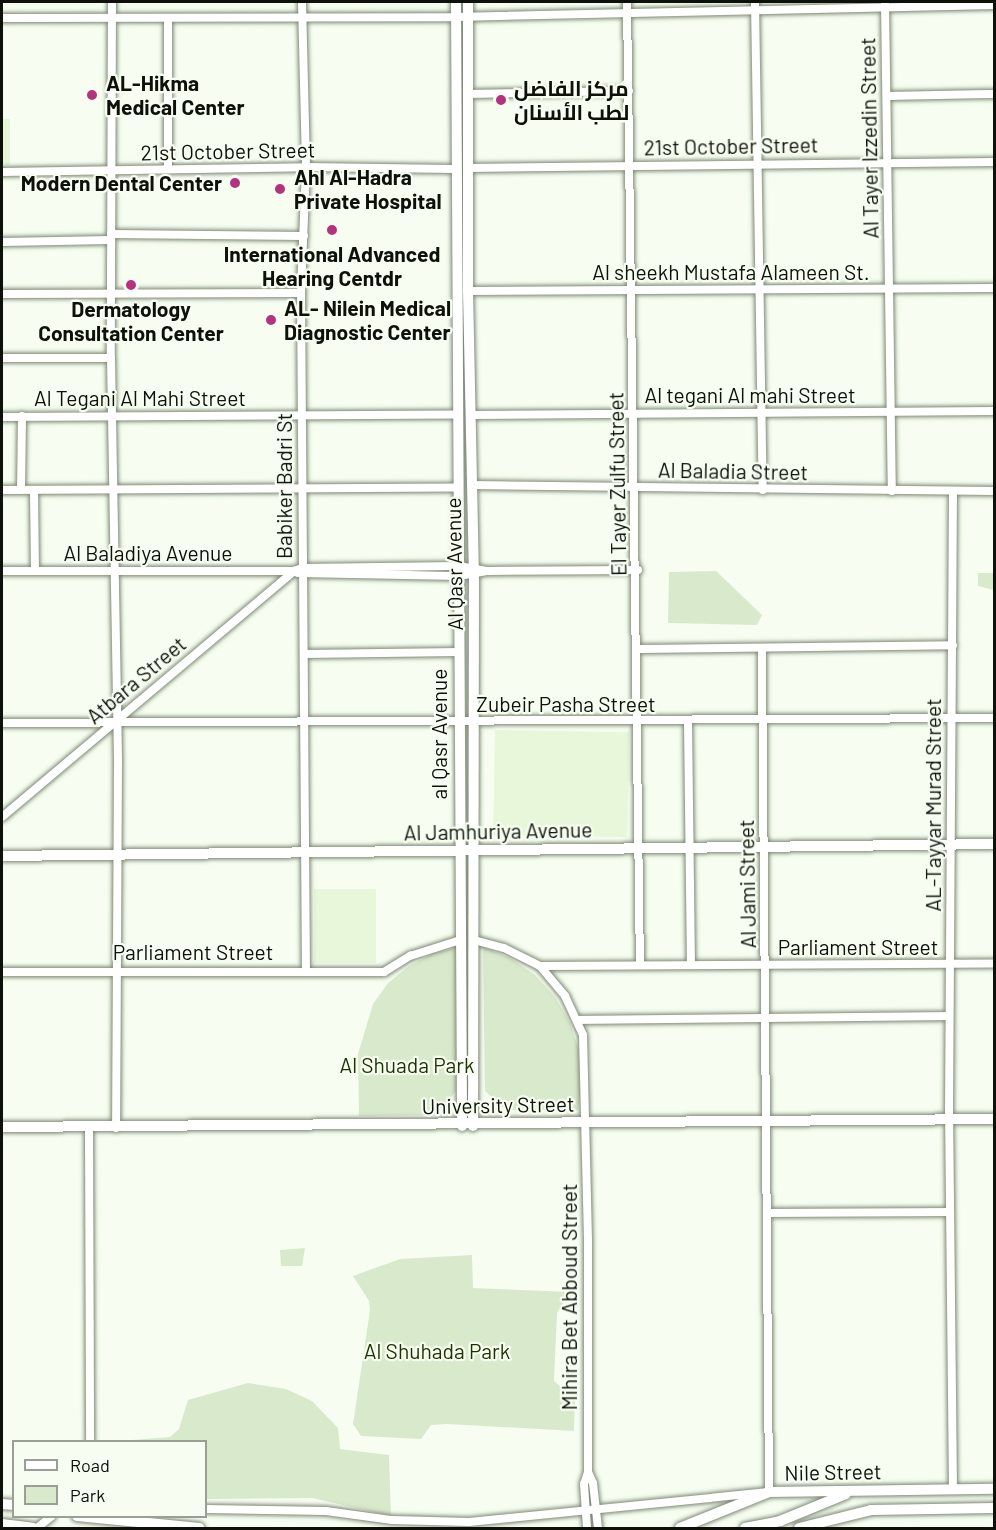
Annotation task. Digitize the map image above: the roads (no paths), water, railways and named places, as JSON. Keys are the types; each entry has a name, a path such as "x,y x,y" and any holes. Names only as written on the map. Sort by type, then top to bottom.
{"main road":[{"path":"456,2 455,169 460,310 458,415"},
{"name":"Al Qasr Avenue","path":"468,2 468,291 474,571 473,1126"},
{"name":"al Qasr Avenue","path":"458,415 458,851 462,1126"},
{"name":"Al Jamhuriya Avenue","path":"2,856 994,844"},
{"name":"University Street","path":"2,1128 473,1126 768,1119 994,1119"},
{"name":"Nile Street","path":"680,1528 769,1492 994,1489"},
{"path":"745,1528 780,1521 855,1491"},
{"name":"Nile Street","path":"799,1528 871,1510 994,1508"},
{"path":"87,1524 199,1528"},
{"path":"5,1525 33,1528"}],"street":[{"path":"112,2 111,415 117,853 116,1128"},
{"name":"Babiker Badri St","path":"302,2 306,167 301,293 303,487 300,571 304,654 306,970"},
{"name":"El Tayer Zulfu Street","path":"627,2 638,570 637,849 640,965"},
{"name":"Al Tayer Izzedin Street","path":"884,4 892,491"},
{"path":"2,18 456,17 755,6 994,5"},
{"path":"755,6 763,490"},
{"path":"168,19 168,169"},
{"path":"468,94 629,91"},
{"path":"887,96 994,94"},
{"name":"21st October Street","path":"467,168 758,162 994,162"},
{"name":"21st October Street","path":"2,172 306,167 455,169"},
{"path":"2,242 111,237 304,236"},
{"name":"Al sheekh Mustafa Alameen St.","path":"468,291 994,288"},
{"path":"2,294 301,293"},
{"path":"2,358 111,358"},
{"name":"Al tegani Al mahi Street","path":"470,415 994,411"},
{"name":"Al Tegani Al Mahi Street","path":"2,417 458,415"},
{"path":"21,490 22,416"},
{"name":"Al Baladia Street","path":"472,485 994,491"},
{"path":"2,490 458,488"},
{"path":"34,490 35,571"},
{"name":"AL-Tayyar Murad Street","path":"953,491 949,1119 953,1491"},
{"name":"Al Baladiya Avenue","path":"2,571 638,570"},
{"name":"Atbara Street","path":"2,817 116,720 300,571"},
{"path":"639,649 952,645"},
{"name":"Al Jami Street","path":"762,648 770,1213 769,1492"},
{"path":"304,654 459,652"},
{"name":"Zubeir Pasha Street","path":"2,723 116,720 762,722 994,718"},
{"path":"688,722 691,965"},
{"name":"Parliament Street","path":"2,972 306,970 384,972 410,956 460,940"},
{"path":"474,940 504,948 540,966"},
{"name":"Parliament Street","path":"540,966 994,964"},
{"name":"Mihira Bet Abboud Street","path":"540,966 561,990 578,1020 586,1053 588,1472"},
{"path":"578,1020 950,1016"},
{"path":"89,1129 90,1440"},
{"path":"770,1213 950,1212"},
{"path":"588,1472 597,1510 598,1528"},
{"path":"587,1528 584,1484 588,1472"},
{"path":"207,1509 326,1511 432,1522 586,1511 769,1492"},
{"path":"37,1528 50,1518"}],"place":[{"name":"AL-Hikma Medical Center","path":"92,95"},
{"name":"مركز الفاضل لطب الأسنان","path":"501,100"},
{"name":"Modern Dental Center","path":"235,183"},
{"name":"Ahl Al-Hadra Private Hospital","path":"280,189"},
{"name":"International Advanced Hearing Centdr","path":"332,230"},
{"name":"Dermatology Consultation Center","path":"131,285"},
{"name":"AL- Nilein Medical Diagnostic Center","path":"271,320"}],"park label":[{"name":"Al Shuada Park","path":"407,1065"},
{"name":"Al Shuhada Park","path":"437,1351"}]}
